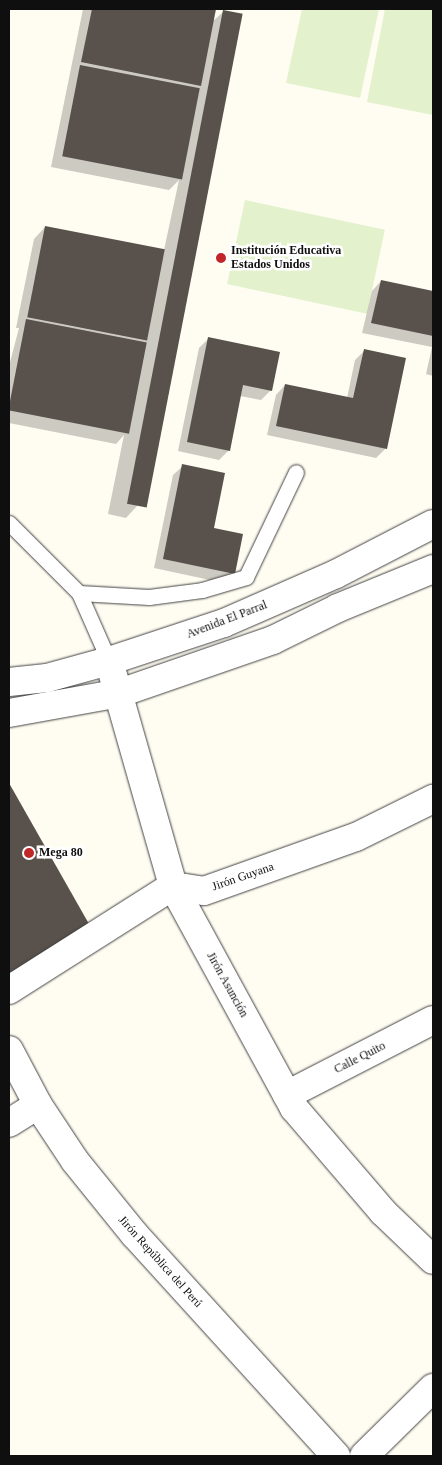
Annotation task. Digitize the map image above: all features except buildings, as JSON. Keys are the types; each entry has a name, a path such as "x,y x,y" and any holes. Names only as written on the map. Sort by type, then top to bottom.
{"street":[{"name":"Avenida El Parral","path":"9,682 47,678 109,661 224,623 336,574 433,524"},
{"path":"9,712 120,694 273,640 338,608 433,569"},
{"name":"Jirón Asunción","path":"109,661 120,694 173,886 287,1095 342,1167 433,1260"},
{"name":"Jirón Guyana","path":"173,886 204,891 356,837 433,799"},
{"path":"9,990 173,886"},
{"name":"Calle Quito","path":"287,1095 433,1020"},
{"name":"Jirón República del Perú","path":"9,1050 38,1105 75,1161 135,1235 336,1456"},
{"path":"9,1123 38,1105"},
{"path":"364,1456 433,1388"}],"lane":[{"path":"80,593 149,597 202,590 246,576 296,472"},
{"path":"9,523 80,593 109,661"}],"green space":[{"path":"302,9 379,9 360,98 286,83"},
{"path":"385,9 433,9 433,115 367,102"},
{"path":"245,200 385,230 367,314 227,284"}],"place":[{"name":"Institución Educativa Estados Unidos","path":"221,258"},
{"name":"Mega 80","path":"29,853"}]}
